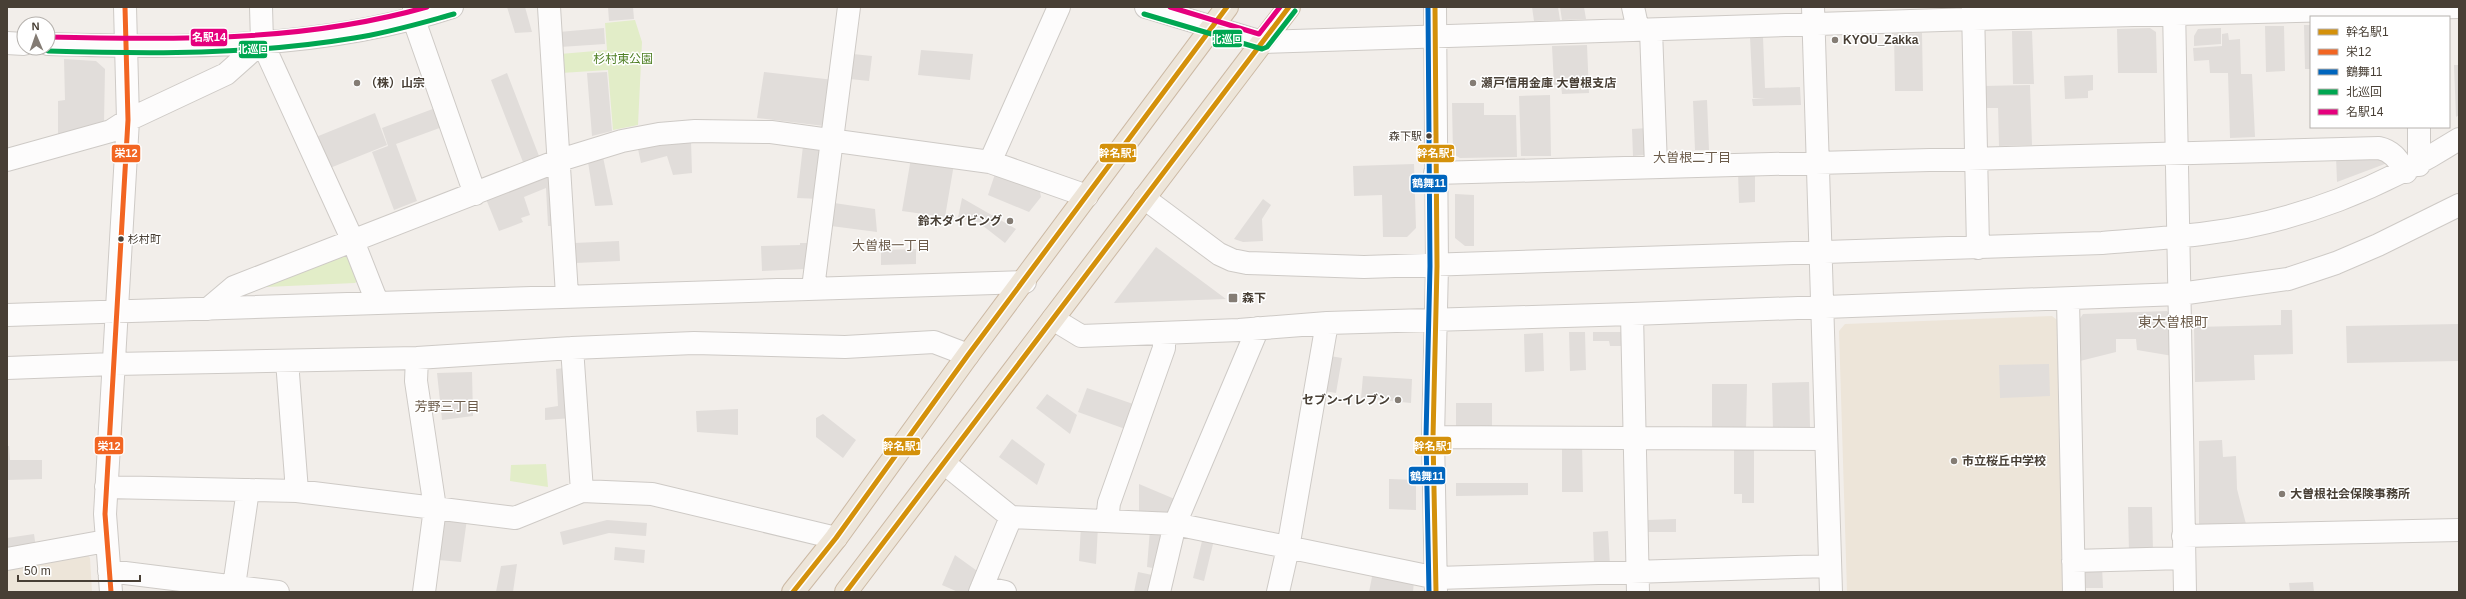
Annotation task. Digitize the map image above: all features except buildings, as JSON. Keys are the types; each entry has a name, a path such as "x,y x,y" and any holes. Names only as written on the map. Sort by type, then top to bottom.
{"highway":[{"path":"793,592 836,538 968,355 1025,282 1227,7"},
{"path":"846,592 1289,7"}],"street":[{"path":"111,592 106,541 106,487 128,120 125,7"},
{"path":"262,7 262,42 353,241 377,302"},
{"path":"56,44 127,46 262,42 363,31 414,13 452,7"},
{"path":"549,7 560,160 567,295"},
{"path":"813,288 848,7"},
{"path":"990,162 1059,7"},
{"path":"1146,7 1262,42 1645,30 1813,15 2174,11 2417,11 2459,7"},
{"path":"1435,7 1435,173 1437,266 1433,437 1437,585"},
{"path":"1633,7 1645,30 1656,166"},
{"path":"2174,11 2185,592"},
{"path":"414,13 475,194"},
{"path":"1973,13 1978,248"},
{"path":"1813,15 1816,162 1831,592"},
{"path":"7,160 111,131 128,120 226,74 262,42"},
{"path":"2413,168 2419,128"},
{"path":"208,309 234,287 560,160 622,141 659,134 695,131 771,132 990,162 1087,196"},
{"path":"1144,198 1219,254 1232,260 1303,266 1437,266 2102,243 2178,236 2247,226 2303,211 2362,191 2413,168 2459,139"},
{"path":"1435,173 2177,152 2379,148 2386,150 2413,168"},
{"path":"1053,319 1081,336 1164,334 1327,323 1632,314 2180,294 2288,279 2336,263 2378,245 2459,204"},
{"path":"7,315 567,295 1025,282"},
{"path":"2068,299 2074,592"},
{"path":"1632,314 1638,582"},
{"path":"1278,592 1288,548 1327,323"},
{"path":"1159,592 1175,524 1258,328"},
{"path":"1107,520 1109,503 1164,348 1164,334"},
{"path":"7,368 114,364 417,358 572,348 694,343 845,347 934,342 968,355"},
{"path":"572,348 582,491"},
{"path":"417,358 416,381 435,508 424,592"},
{"path":"287,361 297,491"},
{"path":"1433,437 1826,439"},
{"path":"944,463 1011,517 1175,524 1288,548 1437,585 1638,582 1830,566"},
{"path":"106,487 297,491 515,518 582,491 652,494 836,538"},
{"path":"234,586 248,490"},
{"path":"1004,592 981,590 1011,517"},
{"path":"2183,536 2459,530"},
{"path":"7,558 106,541"},
{"path":"2073,561 2184,558"},
{"path":"109,570 278,592"}],"shaded area":[{"path":"507,7 525,7 532,32 515,33"},
{"path":"608,7 633,7 634,19 609,21"},
{"path":"1532,7 1558,7 1560,20 1534,21"},
{"path":"1560,7 1584,7 1586,19 1562,20"},
{"path":"2304,25 2310,25 2310,69 2305,69"},
{"path":"2265,26 2284,26 2285,71 2266,72"},
{"path":"604,28 605,44 560,47 559,32"},
{"path":"2150,28 2156,32 2157,73 2118,73 2117,29"},
{"path":"2221,28 2221,44 2194,46 2194,36 2198,29"},
{"path":"2012,31 2032,31 2034,84 2013,84"},
{"path":"1922,33 1923,91 1895,91 1894,34"},
{"path":"2228,33 2229,40 2240,39 2241,74 2252,74 2255,137 2230,138 2228,73 2210,73 2209,60 2194,61 2193,48 2222,46 2222,34"},
{"path":"1750,37 1763,37 1765,88 1800,87 1801,105 1753,106 1752,99 1765,99 1753,98"},
{"path":"1587,45 1589,93 1562,94 1561,85 1554,85 1552,46"},
{"path":"921,50 973,54 970,80 918,75"},
{"path":"853,54 872,56 869,81 850,79"},
{"path":"64,59 96,61 105,69 104,123 74,133 58,134 58,101 65,100"},
{"path":"2454,65 2459,65 2459,115 2456,117"},
{"path":"607,72 612,131 592,136 587,73"},
{"path":"764,72 834,80 824,126 757,118"},
{"path":"507,73 539,156 523,162 491,80"},
{"path":"2093,75 2093,90 2088,91 2088,98 2065,99 2064,76"},
{"path":"2030,85 2032,145 1999,146 1998,108 1984,108 1983,86"},
{"path":"1550,95 1551,156 1521,156 1519,96"},
{"path":"1707,100 1709,150 1695,150 1693,101"},
{"path":"1452,103 1484,103 1484,115 1516,115 1517,157 1460,158 1453,154"},
{"path":"438,107 445,126 396,144 417,201 394,210 372,152 388,146 382,128"},
{"path":"375,113 387,145 330,168 316,137"},
{"path":"1648,128 1649,151 1644,155 1633,156 1632,129"},
{"path":"691,141 692,173 673,175 667,156 641,163 638,149"},
{"path":"803,146 821,148 820,199 797,198"},
{"path":"2369,154 2390,162 2337,182 2336,156"},
{"path":"603,157 613,205 595,206 588,162"},
{"path":"911,158 954,164 945,217 902,211"},
{"path":"1414,164 1416,228 1407,237 1383,237 1382,195 1354,196 1353,166"},
{"path":"1738,172 1755,172 1755,202 1739,203"},
{"path":"995,174 1039,187 1041,197 1029,212 988,195"},
{"path":"545,176 556,184 558,226 548,226 546,188 524,197 530,215 521,218 523,222 499,231 486,199"},
{"path":"1455,194 1474,195 1474,246 1465,246 1455,238"},
{"path":"962,198 1016,229 1005,243 978,222 958,218"},
{"path":"1263,199 1271,205 1262,219 1263,241 1243,242 1234,239"},
{"path":"834,203 875,209 877,232 831,226"},
{"path":"619,241 620,261 575,263 574,243"},
{"path":"800,243 813,243 805,269 762,271 761,246 800,245"},
{"path":"1156,247 1226,299 1114,303"},
{"path":"916,249 916,264 881,265 881,250"},
{"path":"2281,310 2292,310 2293,354 2254,355 2255,380 2195,382 2194,327 2281,325"},
{"path":"2167,311 2172,318 2173,356 2137,350 2136,339 2116,339 2116,352 2080,361 2079,320 2083,314"},
{"name":"市立桜丘中学校","path":"2052,316 2061,323 2068,592 1847,592 1839,331 1845,324"},
{"path":"2459,324 2459,361 2347,363 2346,326"},
{"path":"1569,332 1585,332 1586,370 1570,371"},
{"path":"1593,332 1622,332 1627,346 1610,346 1609,341 1593,341"},
{"path":"1543,333 1544,371 1525,372 1524,334"},
{"path":"1330,356 1342,358 1336,393 1324,391"},
{"path":"2049,364 2050,396 2000,398 1999,365"},
{"path":"564,368 572,418 545,420 545,408 558,406 556,369"},
{"path":"472,372 473,416 442,420 437,373"},
{"path":"1363,376 1412,379 1411,403 1361,398"},
{"path":"1809,382 1810,427 1804,431 1773,431 1772,383"},
{"path":"1712,384 1747,384 1746,430 1712,430"},
{"path":"1087,388 1136,405 1128,430 1078,412"},
{"path":"1047,394 1077,415 1070,434 1036,408"},
{"path":"1456,403 1492,403 1492,430 1456,430"},
{"path":"738,409 738,435 697,432 696,411"},
{"path":"823,414 856,440 843,458 816,437 816,418"},
{"path":"1012,439 1045,464 1037,485 999,457"},
{"path":"2222,440 2223,457 2236,456 2237,489 2246,524 2199,525 2199,441"},
{"path":"1582,443 1583,492 1562,492 1562,444"},
{"path":"1734,444 1754,445 1754,503 1742,503 1742,494 1734,494"},
{"path":"7,446 9,446 10,460 42,460 42,479 7,480"},
{"path":"1389,479 1416,480 1416,510 1389,509"},
{"path":"1456,483 1528,483 1528,495 1456,496"},
{"path":"1139,484 1177,500 1168,514 1139,513"},
{"path":"2128,507 2152,507 2153,551 2129,552"},
{"path":"449,517 467,519 461,562 438,560 443,521"},
{"path":"1676,519 1676,532 1648,532 1647,520"},
{"path":"607,520 647,523 646,536 609,533 563,545 560,532"},
{"path":"1081,525 1098,526 1096,564 1079,561"},
{"path":"1150,529 1166,536 1159,569 1147,567"},
{"path":"1608,531 1610,566 1594,566 1593,532"},
{"path":"34,534 36,548 7,553 7,538"},
{"path":"1203,537 1214,540 1204,581 1193,578"},
{"path":"615,547 645,550 644,563 614,560"},
{"path":"86,553 90,558 92,592 7,592 7,568"},
{"path":"955,555 980,573 973,592 958,592 942,585"},
{"path":"517,564 513,592 496,592 501,566"},
{"path":"2102,566 2103,588 2084,588 2083,572"},
{"path":"1138,572 1157,576 1153,592 1134,592"},
{"path":"1373,572 1414,581 1413,592 1369,592"},
{"path":"2313,582 2314,592 2290,592 2289,583"}],"green space":[{"name":"杉村東公園","path":"635,20 642,42 638,125 613,130 608,70 561,73 560,54 607,50 605,23"},
{"path":"343,254 351,255 360,278 355,283 266,287 264,285"},
{"path":"546,464 548,487 510,481 511,465"}],"transit line":[{"name":"栄12","path":"111,592 105,514 128,120 125,7"},
{"name":"名駅14","path":"56,37 191,38 287,33 334,27 427,7"},
{"name":"名駅14","path":"1170,7 1259,34 1280,7"},
{"name":"幹名駅1","path":"793,592 836,538 968,355 1227,7"},
{"name":"幹名駅1","path":"846,592 1289,7"},
{"name":"鶴舞11","path":"1428,7 1430,266 1426,437 1429,592"},
{"name":"幹名駅1","path":"1435,7 1437,266 1433,437 1436,592"},
{"name":"北巡回","path":"1144,14 1262,49 1267,47 1295,11"},
{"name":"北巡回","path":"56,51 163,53 278,48 367,36 404,28 454,14"}],"place":[{"name":"KYOU_Zakka","path":"1835,40"},
{"name":"（株）山宗","path":"357,83"},
{"name":"瀬戸信用金庫 大曽根支店","path":"1473,83"},
{"name":"森下駅","path":"1429,136"},
{"name":"鈴木ダイビング","path":"1010,221"},
{"name":"杉村町","path":"121,239"},
{"name":"森下","path":"1233,298"},
{"name":"セブン-イレブン","path":"1398,400"},
{"name":"市立桜丘中学校","path":"1954,461"},
{"name":"大曽根社会保険事務所","path":"2282,494"}],"district":[{"name":"大曽根二丁目","path":"1692,157"},
{"name":"大曽根一丁目","path":"891,245"},
{"name":"東大曽根町","path":"2173,322"},
{"name":"芳野三丁目","path":"447,406"}]}
